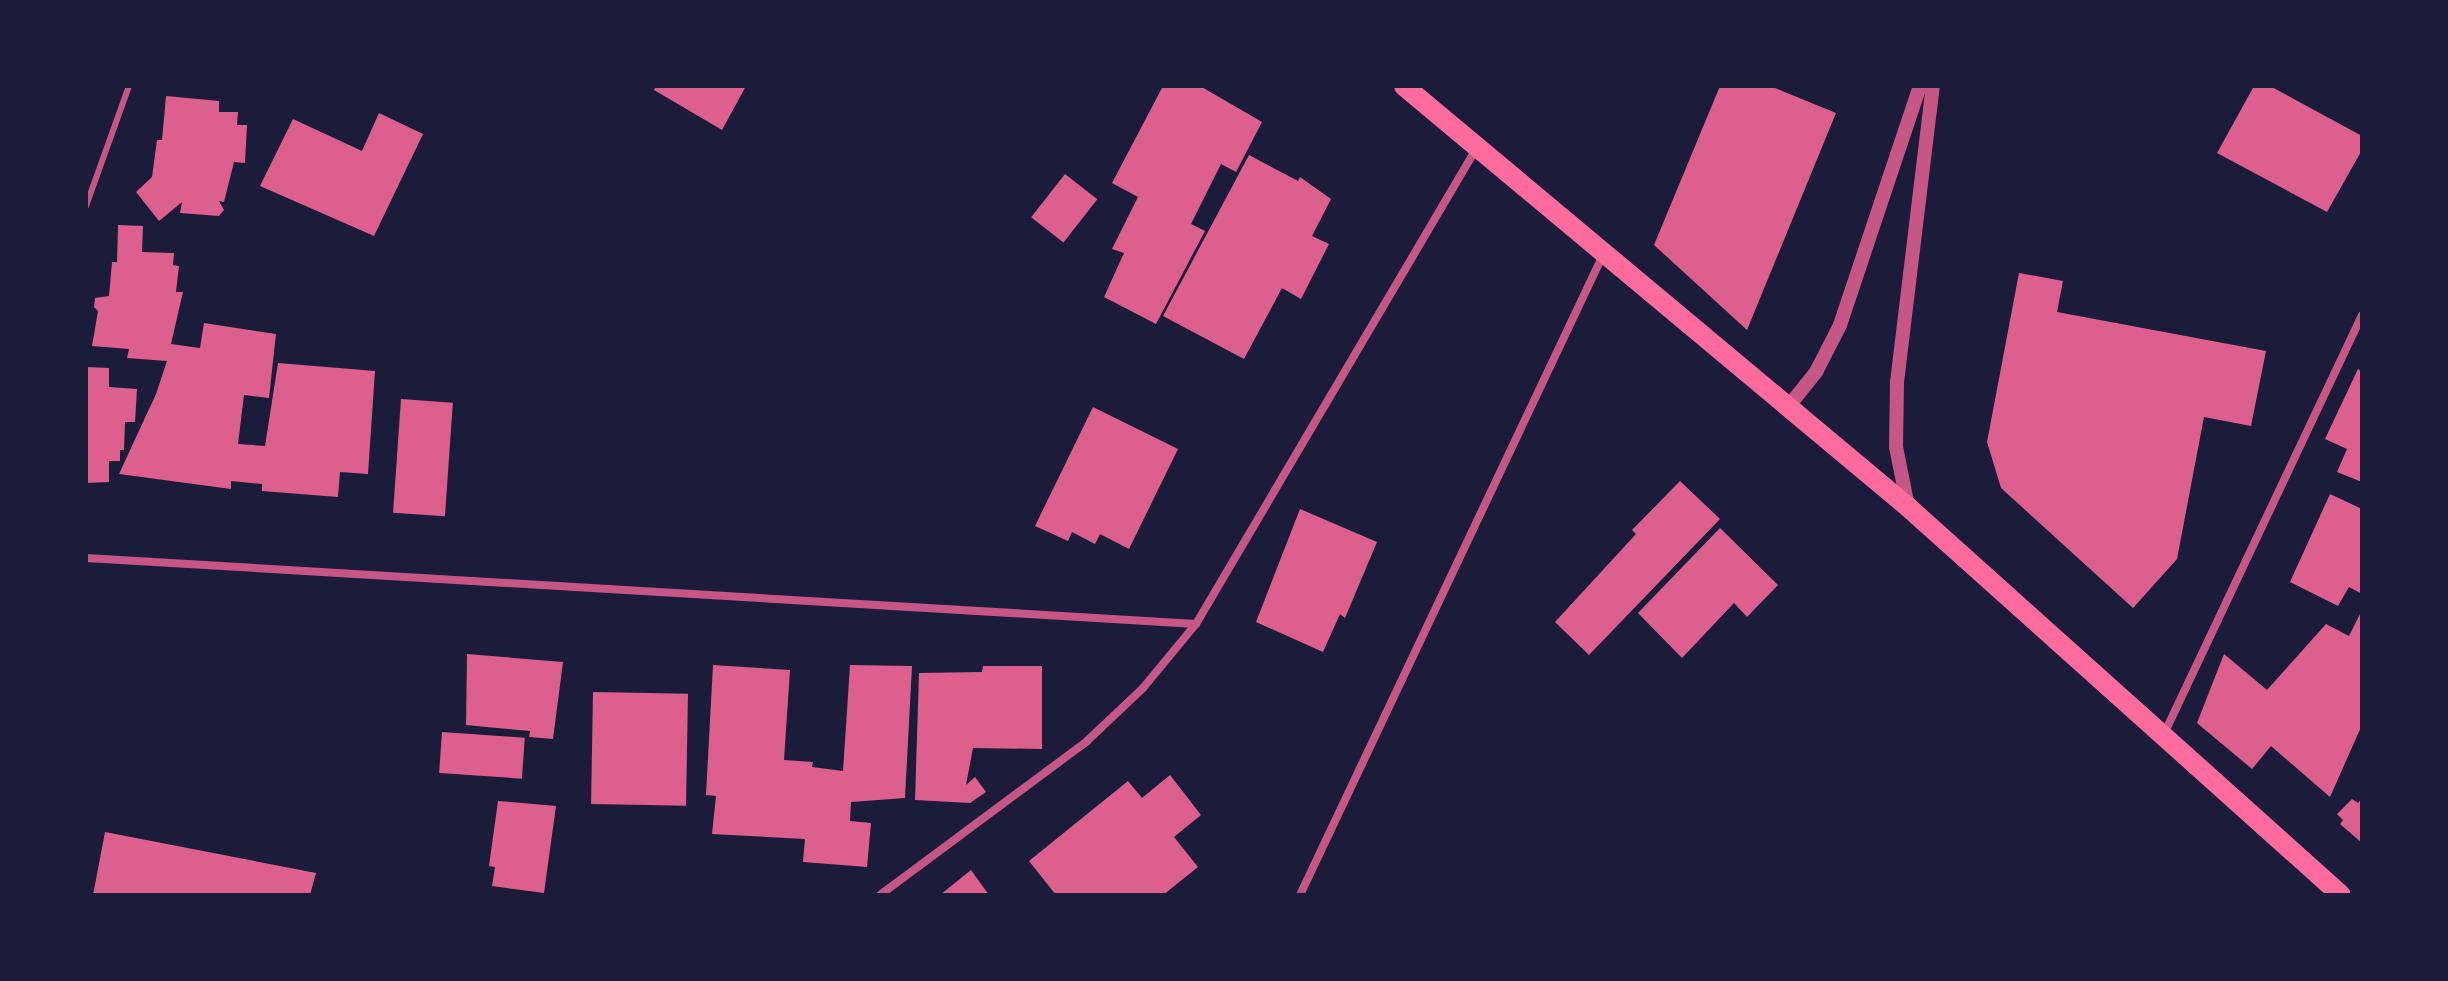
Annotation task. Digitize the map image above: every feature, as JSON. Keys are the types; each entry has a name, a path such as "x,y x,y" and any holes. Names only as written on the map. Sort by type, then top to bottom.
{"main road":[{"path":"1404,86 1908,507 2341,895"}],"street":[{"path":"1788,407 1816,372 1840,325 1920,86"},
{"path":"1908,507 1896,447 1897,382 1933,86"},
{"path":"880,895 1087,741 1143,688 1196,624 1476,149"},
{"path":"1300,895 1603,255"},
{"path":"2164,735 2362,316"},
{"path":"86,558 1196,624"}],"lane":[{"path":"86,206 129,86"}],"building":[{"path":"656,86 746,86 722,130 654,90"},
{"path":"1163,86 1200,86 1262,122 1236,172 1221,164 1191,224 1205,231 1156,324 1104,297 1124,253 1112,249 1138,197 1112,183"},
{"path":"1720,86 1770,86 1836,113 1747,330 1654,245"},
{"path":"2254,86 2270,86 2362,136 2362,150 2327,212 2217,153"},
{"path":"166,96 219,101 219,112 238,112 237,125 247,125 245,163 234,162 224,202 219,201 224,210 219,216 180,213 182,202 159,221 136,192 152,177 157,140 162,140"},
{"path":"379,113 423,134 374,236 260,186 293,119 362,151"},
{"path":"1249,155 1298,181 1300,177 1331,199 1312,236 1329,244 1301,299 1282,288 1244,359 1163,316"},
{"path":"1065,174 1097,199 1063,243 1031,217"},
{"path":"118,225 143,226 142,252 174,253 173,265 179,266 176,292 183,292 171,344 200,348 204,323 276,334 269,398 244,395 238,444 265,446 278,363 375,371 368,474 340,472 338,497 262,491 262,484 231,481 231,489 119,474 156,394 167,361 127,358 129,349 92,346 98,311 94,307 95,298 109,296 112,262 117,262"},
{"path":"2019,273 2063,281 2057,312 2266,351 2251,426 2204,417 2177,559 2133,608 2001,488 1987,442"},
{"path":"86,367 109,368 109,387 137,389 135,422 125,422 124,450 120,450 120,461 109,461 109,482 86,483"},
{"path":"2358,369 2362,372 2362,482 2337,472 2347,449 2325,439"},
{"path":"401,399 453,403 445,516 393,513"},
{"path":"1093,407 1178,449 1129,549 1100,534 1095,544 1072,532 1068,541 1035,526"},
{"path":"1680,481 1720,519 1589,655 1555,622 1636,534 1632,530"},
{"path":"2330,494 2362,509 2362,594 2349,587 2338,606 2290,582"},
{"path":"1300,509 1377,542 1345,618 1340,614 1323,652 1256,622"},
{"path":"1720,528 1778,585 1747,617 1734,603 1682,658 1638,613"},
{"path":"2362,610 2362,725 2330,797 2271,746 2252,769 2197,723 2224,654 2267,690 2326,624 2349,636"},
{"path":"467,654 563,662 553,739 529,737 530,731 466,725"},
{"path":"713,665 790,670 784,760 813,762 812,767 843,771 850,665 912,666 905,798 851,802 850,821 871,823 867,867 803,862 805,839 712,834 716,796 706,795"},
{"path":"983,666 1042,666 1042,749 973,748 966,785 975,777 986,792 970,803 915,800 919,673 982,672"},
{"path":"593,692 688,694 686,806 591,804"},
{"path":"442,732 525,738 522,779 439,773"},
{"path":"1170,775 1201,815 1174,837 1198,867 1163,895 1056,895 1029,861 1128,781 1142,798"},
{"path":"2362,798 2362,843 2340,824 2343,820 2337,814 2352,799 2358,803"},
{"path":"498,801 556,806 544,893 492,886 495,867 489,866"},
{"path":"105,832 316,873 310,895 93,895"},
{"path":"971,870 989,895 940,895"}]}
